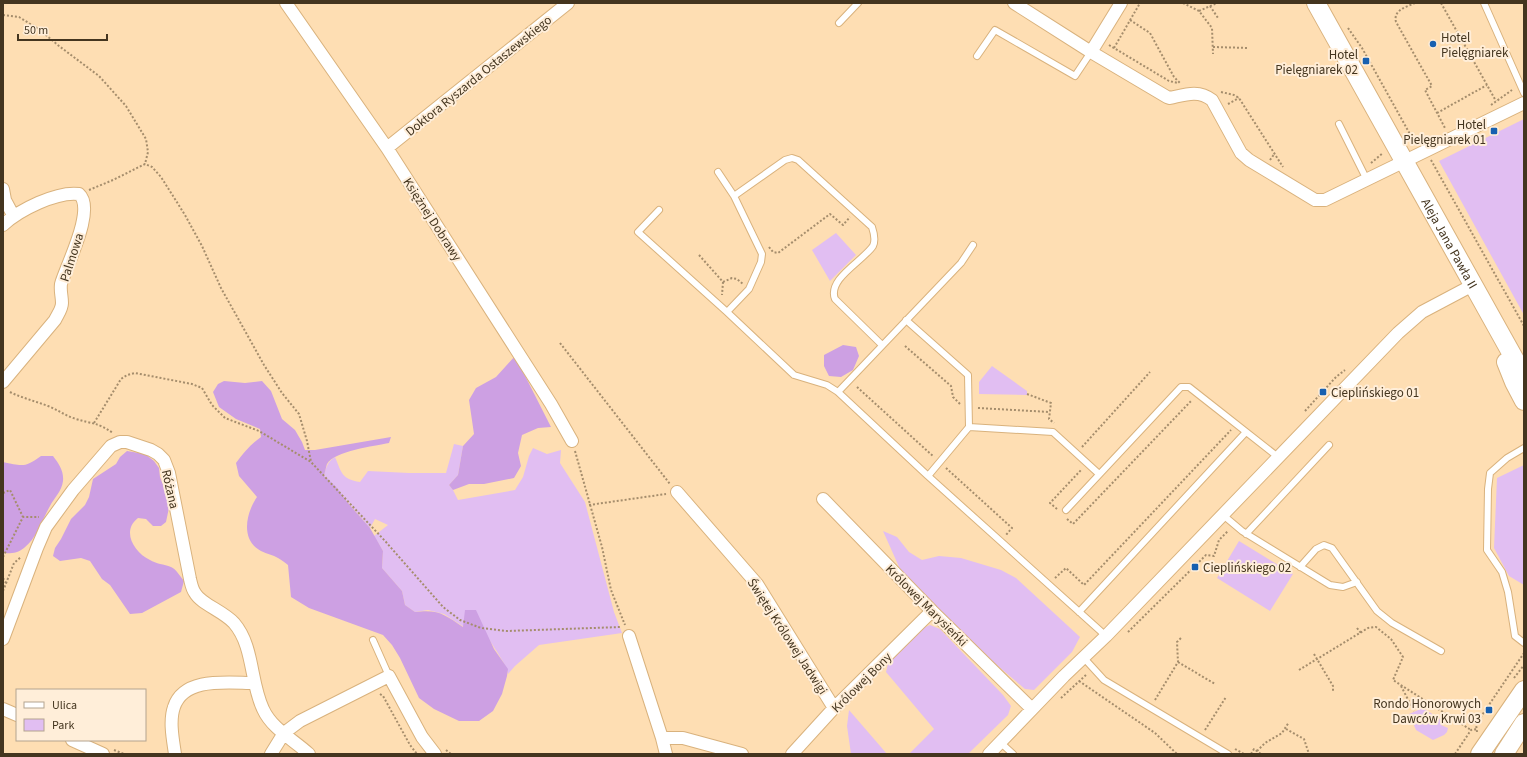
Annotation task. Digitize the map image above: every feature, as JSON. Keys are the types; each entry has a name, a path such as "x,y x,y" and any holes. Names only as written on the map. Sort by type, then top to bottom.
{"street":[{"name":"Księżnej Dobrawy","path":"286,3 387,148 551,404 572,441"},
{"name":"Doktora Ryszarda Ostaszewskiego","path":"387,148 568,3"},
{"path":"1014,3 1091,52 1167,97 1170,98 1190,93 1208,97 1212,100 1241,152 1249,160 1315,200 1325,200 1364,176 1404,162 1524,104"},
{"path":"1091,52 1121,3"},
{"name":"Aleja Jana Pawła II","path":"1316,3 1524,376"},
{"path":"3,189 5,200 13,215"},
{"path":"3,225 13,215 55,196 73,193 79,194"},
{"name":"Palmowa","path":"5,386 55,320 61,308 61,284 74,253 85,207 84,200 79,194"},
{"path":"989,754 1106,636 1412,320 1422,312 1473,285"},
{"name":"Aleja Jana Pawła II","path":"1496,325 1508,367 1524,401"},
{"path":"3,639 46,527 59,508 96,462 111,446 120,442"},
{"name":"Różana","path":"120,442 135,444 158,454 164,460 169,473 192,588 198,597 224,614 234,623 242,634 264,711 270,720 309,754"},
{"name":"Świętej Królowej Jadwigi","path":"677,492 757,584 834,708"},
{"name":"Królowej Marysieńki","path":"823,499 932,612 1032,709"},
{"name":"Królowej Bony","path":"792,754 834,708 932,612"},
{"path":"627,631 666,754"},
{"path":"271,754 284,733 300,721 389,676 422,737 435,754"},
{"path":"175,754 172,715 174,707 184,693 190,688 208,684 255,683"},
{"path":"1480,754 1524,690"},
{"path":"3,709 16,715"},
{"path":"1504,754 1524,723"},
{"path":"662,738 683,738 742,754"},
{"path":"74,741 102,754"}],"lane":[{"path":"838,23 858,3"},
{"path":"1484,3 1524,92"},
{"path":"977,56 995,30 1075,76 1091,52"},
{"path":"1339,124 1364,176"},
{"path":"734,196 785,160 792,158 798,160 872,227 875,234 873,246 835,284 833,295 835,299 882,345"},
{"path":"718,172 734,196 762,254 761,262 748,290 727,312"},
{"path":"659,210 638,232 794,375 828,385 838,392 928,476 1106,636"},
{"path":"838,392 961,263 973,245"},
{"path":"906,320 968,375 970,427 928,476"},
{"path":"1066,510 1181,387 1189,387 1278,457"},
{"path":"970,427 1054,432 1099,474"},
{"path":"1079,612 1246,432"},
{"path":"1246,534 1329,445"},
{"path":"1524,448 1507,458 1490,473 1488,489 1487,550 1502,572 1508,592 1515,636 1524,643"},
{"path":"1223,515 1246,534 1330,585 1343,587 1357,582"},
{"path":"1300,567 1316,549 1324,545 1332,548 1377,611 1392,623 1442,651"},
{"path":"373,640 389,676"},
{"path":"1083,658 1104,680 1228,754"},
{"path":"1000,743 1013,754"}],"path":[{"path":"1114,48 1140,3"},
{"path":"1183,3 1199,11 1212,28 1213,54"},
{"path":"1199,11 1217,3"},
{"path":"1415,3 1398,11 1395,19 1432,86 1425,90 1445,128 1439,131"},
{"path":"1441,3 1496,101"},
{"path":"1210,6 1218,18"},
{"path":"3,14 20,17 40,30 99,76 126,106 146,139 148,152 145,164"},
{"path":"1130,20 1150,33 1174,77 1180,83"},
{"path":"1346,25 1362,48 1411,136 1419,141 1425,138"},
{"path":"1099,39 1169,81 1188,85"},
{"path":"1212,47 1249,48"},
{"path":"1437,113 1487,85"},
{"path":"1489,107 1521,85"},
{"path":"1219,92 1234,95 1239,98 1286,172"},
{"path":"1364,176 1387,148 1411,136"},
{"path":"1430,159 1524,326"},
{"path":"79,194 145,164 152,167 161,177 185,215 202,246 221,288 264,365 282,393 299,414 307,441 310,462"},
{"path":"766,242 773,252 778,253 830,214 843,225 850,217 855,222"},
{"path":"699,255 723,282 721,298 717,303"},
{"path":"723,282 732,278 737,279 748,290"},
{"path":"560,343 677,492 589,505"},
{"path":"905,346 950,386 953,398 962,406"},
{"path":"1082,447 1150,372"},
{"path":"94,423 122,379 127,375 135,373 192,384 202,388 212,404 225,418 259,431 310,462 390,547 443,607 460,620 480,628 507,632 627,631 611,590 602,547 572,441"},
{"path":"5,386 23,398 50,406 77,420 102,426 117,436 120,442"},
{"path":"857,387 1012,528 1005,536"},
{"path":"1027,394 1051,403 1049,419 1055,424"},
{"path":"1077,443 1093,457 1050,503 1073,524 1192,400 1198,404"},
{"path":"977,401 978,409 1050,412"},
{"path":"1054,579 1066,568 1084,585 1231,430 1226,425"},
{"path":"933,457 938,451"},
{"path":"3,493 10,490 23,517"},
{"path":"23,517 45,517"},
{"path":"3,557 23,517"},
{"path":"3,578 6,583"},
{"path":"1299,670 1361,633 1372,627 1376,627 1391,638 1403,657 1393,680 1471,730"},
{"path":"1358,628 1361,633"},
{"path":"1155,700 1178,662 1177,642 1180,638"},
{"path":"1477,733 1476,724 1524,653"},
{"path":"1314,654 1333,686 1333,691"},
{"path":"1178,662 1215,684"},
{"path":"1079,681 1155,733 1177,754"},
{"path":"1400,685 1414,711"},
{"path":"379,693 383,696 410,745 417,754"},
{"path":"1205,730 1226,697"},
{"path":"1251,754 1254,750 1257,751 1265,743 1282,733 1286,729 1289,722"},
{"path":"1286,729 1304,739 1309,754"},
{"path":"1257,751 1261,754"}],"green space":[{"path":"1524,119 1524,315 1439,161"},
{"path":"836,233 856,255 830,281 812,250"},
{"path":"992,366 1027,391 1027,395 979,394 979,382"},
{"path":"454,444 463,446 458,475 449,485 458,500 515,490 523,477 533,448 547,454 561,450 560,463 585,502 614,612 622,633 539,645 508,674 502,660 486,634 464,627 444,614 428,610 415,612 405,605 402,591 382,568 383,551 374,536 388,525 375,519 370,528 324,476 325,470 335,457 343,475 349,479 360,482 368,471 446,473"},
{"path":"1524,465 1524,585 1509,576 1494,548 1497,478"},
{"path":"883,531 897,537 909,552 922,560 939,556 961,558 1001,570 1016,578 1080,637 1072,652 1034,690 1025,689 940,617 904,578"},
{"path":"1239,541 1293,574 1270,611 1217,578"},
{"path":"930,625 940,629 1003,695 1011,706 1008,715 968,754 909,754 934,729 886,672 889,660 921,629"},
{"path":"1423,708 1443,721 1441,725 1448,728 1444,735 1433,740 1416,730 1409,714"},
{"path":"849,710 887,754 851,754 847,726"}],"shaded area":[{"path":"843,345 856,347 859,356 853,370 841,377 829,376 824,366 824,355"},
{"path":"515,356 551,427 538,428 522,435 518,453 521,466 514,478 484,484 469,484 453,490 449,485 458,475 463,446 474,434 469,400 476,388 496,377"},
{"path":"224,381 245,383 262,381 271,391 282,419 295,430 305,450 315,450 391,437 389,443 346,452 331,459 327,464 324,476 336,487 370,528 383,551 382,568 402,591 405,605 415,612 436,612 463,627 465,610 476,610 494,649 508,669 502,694 493,711 479,721 459,721 434,709 419,698 400,658 392,645 383,635 309,608 291,597 288,565 274,556 261,551 254,546 250,540 247,526 248,518 253,503 257,497 239,476 236,463 247,449 261,437 260,429 236,419 219,407 213,392 218,384"},
{"path":"127,451 145,454 154,461 159,468 160,477 170,503 166,522 161,526 153,526 146,519 138,518 133,523 130,529 132,541 139,552 144,556 152,561 173,568 184,581 181,592 142,613 130,614 110,585 102,579 90,561 81,558 60,561 53,556 55,548 71,519 85,505 89,497 93,479 116,464 120,457"},
{"path":"41,456 53,456 61,468 63,481 61,488 29,544 17,552 3,553 3,462 23,465 31,463"}],"place":[{"name":"Hotel Pielęgniarek","path":"1433,44"},
{"name":"Hotel Pielęgniarek 02","path":"1366,61"},
{"name":"Hotel Pielęgniarek 01","path":"1494,131"},
{"name":"Cieplińskiego 01","path":"1323,392"},
{"name":"Cieplińskiego 02","path":"1195,567"},
{"name":"Rondo Honorowych Dawców Krwi 03","path":"1489,710"}]}
